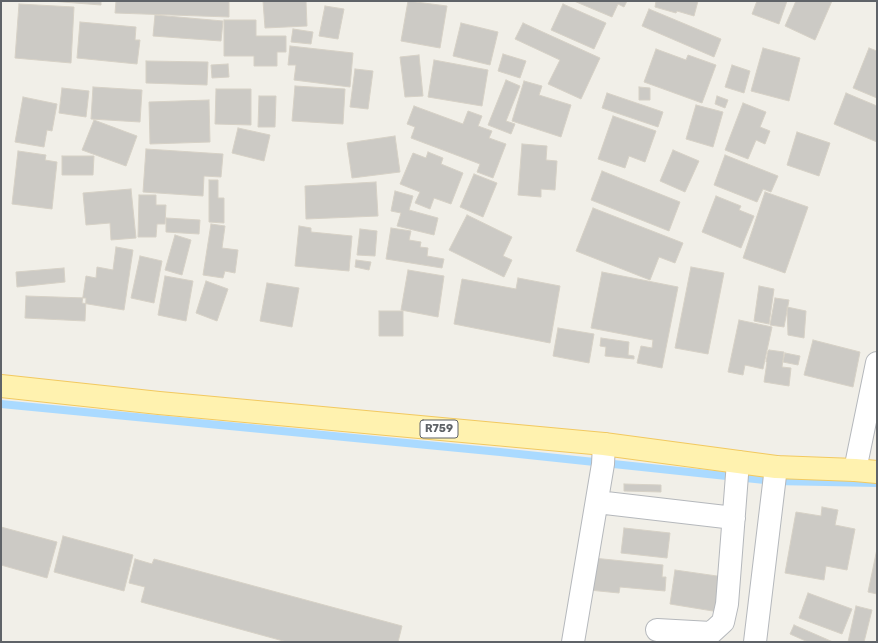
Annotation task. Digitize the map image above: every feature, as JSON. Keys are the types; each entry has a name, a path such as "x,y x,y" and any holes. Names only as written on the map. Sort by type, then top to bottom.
{"main road":[{"name":"R759","path":"1,386 167,404 604,444 776,468 877,472"}],"street":[{"path":"855,470 876,376"},
{"path":"573,642 603,464 604,444"},
{"path":"657,630 711,633 723,622 727,604 738,462"},
{"path":"755,642 776,468"},
{"path":"597,502 734,518"}],"building":[{"path":"50,1 101,1 101,5"},
{"path":"116,1 229,1 229,17 115,13"},
{"path":"263,1 306,1 307,26 265,28"},
{"path":"408,1 447,6 440,48 401,41"},
{"path":"574,1 627,1 624,7 618,4 612,17"},
{"path":"656,1 698,1 694,16 655,7"},
{"path":"757,1 787,1 779,24 752,14"},
{"path":"796,1 832,1 815,40 785,26"},
{"path":"19,4 74,7 71,63 15,58"},
{"path":"563,4 606,23 594,49 551,30"},
{"path":"325,6 344,9 338,39 319,36"},
{"path":"649,9 721,39 714,57 642,26"},
{"path":"155,15 223,21 221,41 153,36"},
{"path":"224,20 256,20 256,36 286,36 286,52 277,52 277,66 254,66 254,56 224,56"},
{"path":"80,22 136,27 135,40 140,40 137,64 77,58"},
{"path":"461,23 498,32 490,65 453,56"},
{"path":"523,23 600,58 581,99 548,84 560,60 515,39"},
{"path":"293,29 313,32 311,44 291,42"},
{"path":"290,46 353,53 350,87 294,80 296,65 288,65"},
{"path":"763,48 800,58 789,101 751,91"},
{"path":"869,48 877,51 877,98 853,88"},
{"path":"656,49 686,60 688,55 716,65 702,103 644,82"},
{"path":"503,54 526,61 520,78 498,71"},
{"path":"419,55 423,96 405,97 400,57"},
{"path":"434,60 488,70 482,106 428,97"},
{"path":"146,61 208,62 207,85 146,83"},
{"path":"228,64 229,77 212,78 211,65"},
{"path":"732,65 750,71 744,93 725,87"},
{"path":"355,69 373,71 368,109 350,107"},
{"path":"506,80 520,86 506,121 515,124 511,134 488,125"},
{"path":"524,81 542,86 539,95 571,105 561,137 512,121"},
{"path":"295,86 345,89 343,124 292,121"},
{"path":"93,87 142,90 140,122 91,119"},
{"path":"639,87 650,88 650,100 639,100"},
{"path":"62,88 89,91 86,117 59,113"},
{"path":"216,89 251,89 251,125 215,124"},
{"path":"607,93 663,112 658,127 602,108"},
{"path":"846,93 877,106 877,142 834,124"},
{"path":"259,96 276,96 275,127 258,127"},
{"path":"717,96 728,100 725,108 715,104"},
{"path":"23,97 57,104 52,131 47,130 44,147 15,142"},
{"path":"209,100 210,142 150,144 149,102"},
{"path":"743,103 766,112 760,127 770,131 765,144 756,140 748,159 725,150"},
{"path":"696,105 723,112 713,147 686,139"},
{"path":"414,106 463,124 468,111 482,116 478,126 492,131 489,138 506,144 493,178 477,172 480,164 411,138 415,127 407,124"},
{"path":"613,116 656,131 645,162 629,156 625,168 598,159"},
{"path":"94,120 137,136 126,166 82,150"},
{"path":"238,128 270,135 264,161 232,153"},
{"path":"797,132 830,143 819,176 787,165"},
{"path":"395,136 400,172 352,178 347,143"},
{"path":"522,144 547,146 546,160 557,161 555,190 541,189 541,197 518,195"},
{"path":"146,149 223,154 221,177 204,176 203,196 143,192"},
{"path":"673,150 699,161 685,192 660,181"},
{"path":"18,151 46,155 45,160 57,162 52,209 12,204"},
{"path":"428,152 443,158 441,164 463,173 451,204 434,198 430,209 415,203 420,192 400,184 413,153 426,158"},
{"path":"725,155 778,176 771,192 763,189 757,202 714,185"},
{"path":"62,156 94,156 93,175 62,175"},
{"path":"602,171 680,202 669,231 591,200"},
{"path":"474,174 497,183 483,217 460,207"},
{"path":"209,180 218,180 218,198 224,198 224,223 209,222"},
{"path":"376,182 378,216 306,219 305,186"},
{"path":"131,189 136,238 111,240 110,223 86,225 83,193"},
{"path":"395,191 413,196 409,210 438,218 434,235 397,226 401,213 391,211"},
{"path":"765,192 808,207 785,273 743,258"},
{"path":"139,195 156,195 156,205 166,205 165,224 157,224 156,237 138,237"},
{"path":"716,196 741,206 739,210 754,216 741,248 702,232"},
{"path":"593,208 683,243 675,263 659,257 650,280 576,251"},
{"path":"467,215 512,237 503,256 512,260 504,277 449,250"},
{"path":"166,218 200,220 199,234 166,232"},
{"path":"211,224 225,226 222,248 238,250 235,273 225,271 223,278 203,275"},
{"path":"299,226 311,228 311,232 352,236 349,271 295,266"},
{"path":"391,228 411,231 409,240 421,242 420,247 428,248 427,256 444,259 442,268 386,259"},
{"path":"360,229 377,231 375,256 357,255"},
{"path":"175,235 191,240 182,275 165,270"},
{"path":"116,247 133,250 124,310 82,303 86,276 96,278 97,267 113,270"},
{"path":"140,256 162,261 154,303 131,298"},
{"path":"356,260 371,262 369,270 355,267"},
{"path":"691,267 724,273 708,354 675,348"},
{"path":"64,268 65,282 17,287 16,272"},
{"path":"408,270 444,276 438,317 401,310"},
{"path":"602,272 678,287 662,368 637,363 641,346 652,348 653,340 591,328"},
{"path":"165,276 193,281 186,321 158,315"},
{"path":"518,278 560,286 550,343 454,324 462,279 516,289"},
{"path":"206,281 228,289 217,321 196,313"},
{"path":"267,283 299,288 292,327 260,321"},
{"path":"759,286 774,289 769,324 754,321"},
{"path":"26,296 86,298 85,321 25,318"},
{"path":"775,298 789,300 784,327 770,325"},
{"path":"787,307 806,311 804,338 788,335"},
{"path":"379,311 403,311 403,336 379,336"},
{"path":"739,320 772,327 763,369 745,365 743,375 728,372"},
{"path":"558,328 594,334 589,363 553,356"},
{"path":"601,338 629,342 628,355 634,356 634,359 605,356 606,347 600,346"},
{"path":"813,340 860,352 853,387 804,375"},
{"path":"769,350 784,352 782,367 791,368 789,386 764,382"},
{"path":"785,353 800,356 798,365 783,362"},
{"path":"624,484 661,485 661,492 624,491"},
{"path":"822,507 838,510 835,525 855,529 847,570 826,566 824,580 785,573 796,512 821,516"},
{"path":"1,527 57,542 47,578 1,565"},
{"path":"624,528 670,533 667,558 621,553"},
{"path":"63,536 133,555 124,591 54,572"},
{"path":"877,549 877,594 868,592"},
{"path":"593,558 663,565 662,577 666,577 665,591 620,587 619,593 589,590"},
{"path":"135,559 152,564 154,559 402,626 398,642 287,642 141,602 145,587 129,583"},
{"path":"675,570 724,577 719,612 670,604"},
{"path":"808,593 852,609 842,634 799,618"},
{"path":"856,606 872,610 864,642 848,642"},
{"path":"794,625 833,642 808,642 790,634"}],"waterway":[{"path":"1,404 500,452 774,481 877,483"}]}
